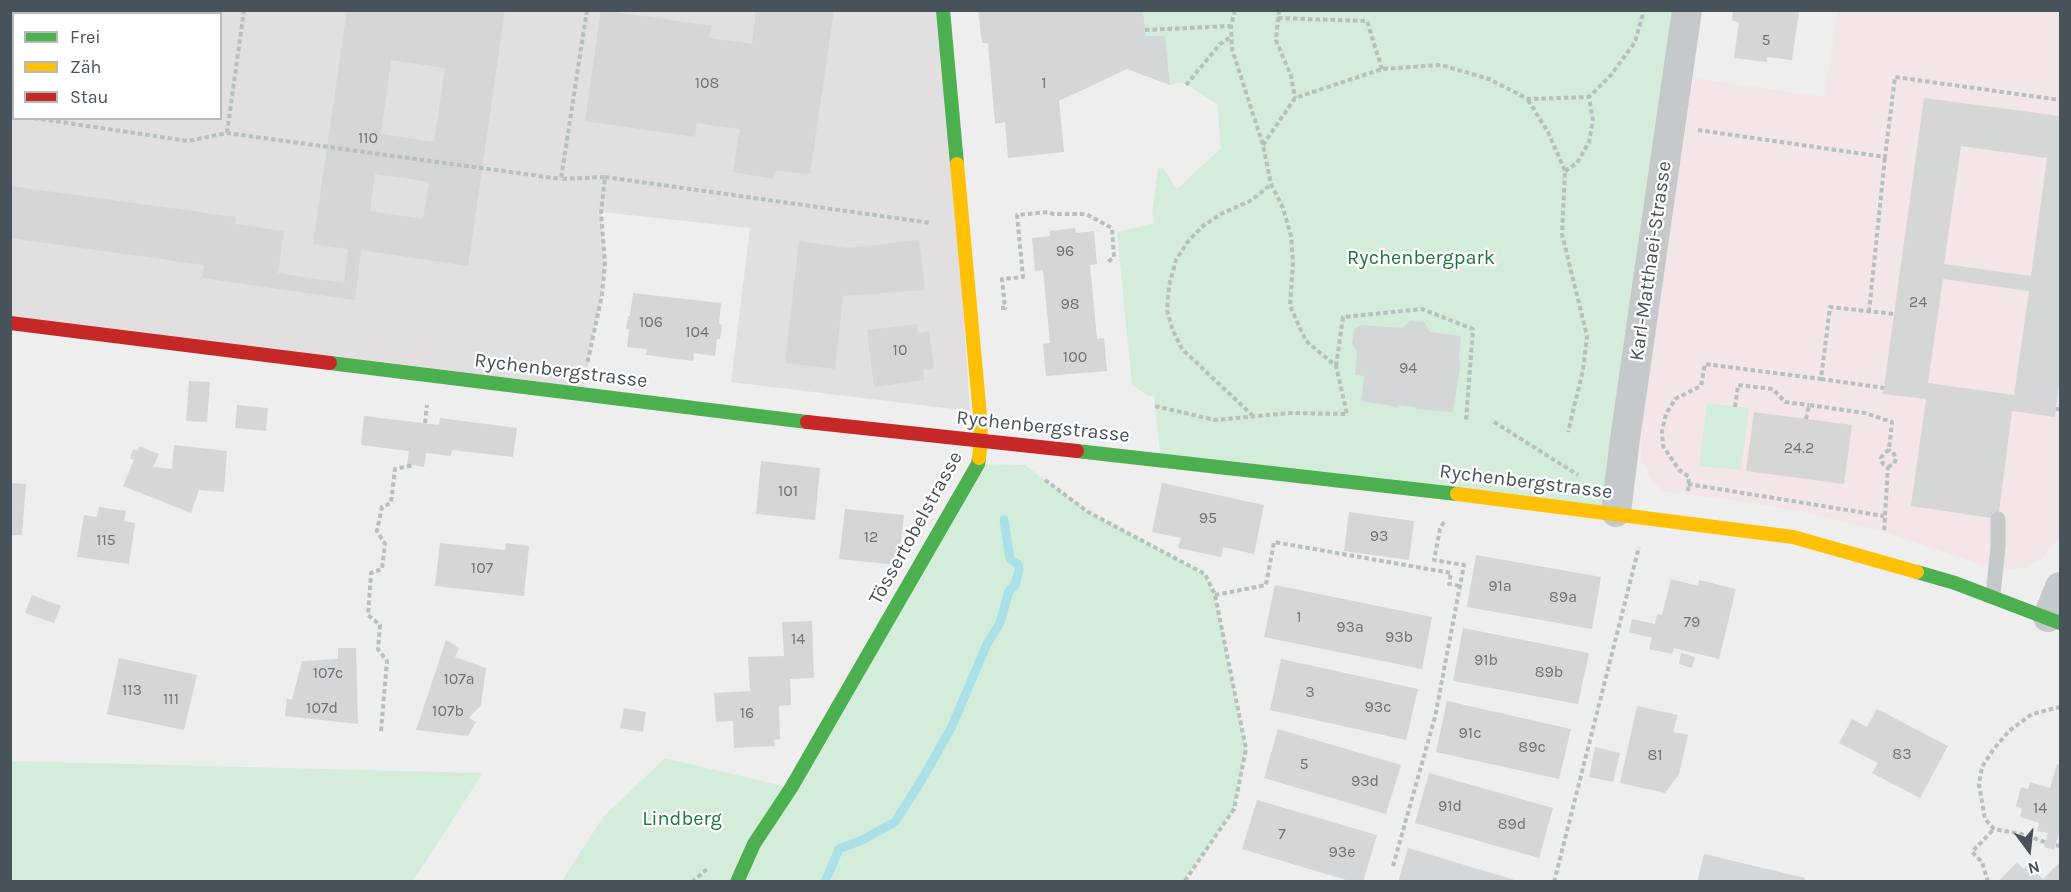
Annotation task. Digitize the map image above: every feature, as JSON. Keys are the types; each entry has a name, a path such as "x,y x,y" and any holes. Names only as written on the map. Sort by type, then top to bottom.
{"street":[{"name":"Tössertobelstrasse","path":"737,882 754,844 791,789 978,464 981,440 980,416 943,10"},
{"name":"Karl-Matthaei-Strasse","path":"1616,512 1687,10"},
{"name":"Rychenbergstrasse","path":"10,323 757,416 1616,512 1793,537 1955,583 2054,620"},
{"path":"2054,620 2061,587"}],"lane":[{"path":"1993,597 1998,519"}],"path":[{"path":"227,133 244,10"},
{"path":"561,179 587,10"},
{"path":"1235,10 1231,26 1232,49 1263,146 1271,184 1283,208 1291,236 1293,262 1290,306 1306,341 1336,366"},
{"path":"1279,10 1276,40 1291,76 1295,98"},
{"path":"1528,99 1589,97 1611,75 1635,42 1644,10"},
{"path":"1278,18 1367,21 1382,69"},
{"path":"1145,30 1231,26"},
{"path":"1186,85 1220,44 1231,37"},
{"path":"1263,146 1295,98 1382,69 1441,64 1490,79 1528,99 1548,132 1565,171 1562,234 1587,336 1583,370 1568,432"},
{"path":"1869,312 1895,77 2061,100"},
{"path":"1565,171 1577,163 1589,142 1593,120 1589,97"},
{"path":"47,120 188,141 227,133 561,179 605,177 932,223 962,220"},
{"path":"1671,126 1885,156"},
{"path":"587,365 603,284 605,263 601,212 605,177"},
{"path":"1254,417 1182,349 1173,331 1167,310 1169,286 1176,260 1189,240 1203,226 1221,214 1252,200 1271,184"},
{"path":"1005,308 1002,279 1023,277 1017,215 1049,212 1086,214 1112,228 1114,257 1108,262"},
{"path":"1821,379 1830,307 1894,314"},
{"path":"1155,406 1215,420 1290,413 1347,414 1336,366 1343,317 1422,309 1473,329 1466,421"},
{"path":"1688,500 1689,477 1679,470 1663,446 1662,431 1666,414 1675,399 1701,386 1705,364 1884,388"},
{"path":"1736,407 1738,385 1773,389 1785,402 1865,413 1892,422 1889,450"},
{"path":"1806,419 1809,405"},
{"path":"1494,423 1584,479"},
{"path":"1888,467 1894,464 1896,459 1893,452 1889,450"},
{"path":"1888,467 1883,464 1881,458 1889,450"},
{"path":"381,731 387,661 378,649 380,625 368,615 371,573 382,569 385,544 377,531 382,507 391,503 395,469 414,465"},
{"path":"1884,538 1888,467"},
{"path":"1043,478 1088,512 1205,574 1215,594 1246,749 1234,809 1184,882"},
{"path":"1689,484 1884,516"},
{"path":"1393,866 1435,717 1464,566 1434,560 1440,528 1448,513"},
{"path":"1215,594 1266,585 1274,542 1451,573 1449,584 1460,586"},
{"path":"1554,882 1640,547"},
{"path":"2045,842 1994,829 1985,819 1979,784 1982,767 2008,731 2032,714 2053,707 2061,707"},
{"path":"1988,882 1982,862 1972,852 1994,829"}],"shaded area":[{"path":"11,11 943,11 970,411 731,382 750,228 601,212 605,263 602,295 583,393 11,323"},
{"path":"1838,11 2060,11 2060,533 2056,542 2041,559 2024,568 1998,570 1887,533 1807,513 1663,491 1653,481 1642,462 1640,434 1693,78 1824,97"}],"green space":[{"name":"Rychenbergpark","path":"1143,11 1687,11 1616,512 1161,460 1154,396 1148,396 1132,385 1117,232 1154,223 1152,213 1158,169 1163,168 1177,189 1221,148 1217,104 1182,82 1170,85 1165,36 1146,36"},
{"path":"1707,403 1749,408 1741,470 1699,466"},
{"name":"Lindberg","path":"978,464 1025,465 1088,512 1205,574 1215,595 1246,749 1234,809 1184,881 561,882 603,817 665,758 791,788"},
{"path":"11,761 483,773 413,881 11,882"}],"building":[{"path":"20,10 131,10 131,12 20,12"},
{"path":"347,10 505,10 468,266 361,250 355,300 202,278 204,265 10,238 10,186 236,217 235,224 284,231 278,273 344,283 348,249 313,244","holes":["391,60 445,68 434,142 381,134","375,174 429,182 423,219 370,211"]},
{"path":"601,10 712,26 709,38 752,44 756,10 834,10 810,174 776,171 774,179 733,172 740,129 697,123 695,137 585,121"},
{"path":"978,10 1143,10 1146,36 1165,36 1170,85 1127,69 1059,101 1064,152 1008,158 1005,122 995,124 988,43 982,43"},
{"path":"1733,10 1799,11 1792,60 1767,57 1767,62 1734,58 1739,22 1732,21"},
{"path":"1924,98 2060,116 2060,376 2055,417 2012,411 1998,519 1911,506 1926,399 1883,394","holes":["1961,146 2047,158 2031,276 1944,264","1943,279 2029,291 2014,395 1928,383"]},
{"path":"1075,228 1076,233 1094,231 1097,264 1090,265 1097,339 1104,338 1107,371 1046,376 1043,344 1050,343 1043,270 1035,271 1032,238 1050,236 1050,231"},
{"path":"919,240 925,290 843,296 835,369 785,363 799,241 847,248"},
{"path":"633,293 721,303 719,324 722,325 715,356 694,353 693,361 646,355 647,349 627,347 629,329 626,329"},
{"path":"1410,321 1424,322 1430,332 1461,336 1459,360 1461,361 1453,412 1361,401 1364,376 1355,375 1357,351 1352,345 1354,329 1361,325 1402,328"},
{"path":"917,324 918,333 929,331 934,368 923,370 924,380 874,387 867,330"},
{"path":"189,381 210,382 207,422 186,421"},
{"path":"237,405 268,408 266,431 235,428"},
{"path":"1754,412 1852,425 1844,484 1746,471"},
{"path":"364,416 439,425 440,418 517,428 513,457 452,450 451,456 426,453 424,467 407,464 409,451 361,445"},
{"path":"174,445 227,451 224,492 199,490 191,513 123,486 134,460 130,458 133,449 138,451 139,446 159,454 153,467 172,469"},
{"path":"761,461 820,468 815,520 756,514"},
{"path":"10,483 26,484 22,535 10,535"},
{"path":"1162,483 1264,505 1254,554 1223,547 1221,557 1178,548 1181,538 1152,532"},
{"path":"99,507 126,511 124,521 135,523 129,564 77,557 84,515 97,517"},
{"path":"845,509 904,515 898,565 839,559"},
{"path":"1349,512 1414,521 1409,560 1344,551"},
{"path":"440,543 505,550 506,543 529,546 524,596 435,586"},
{"path":"1476,555 1601,577 1592,629 1467,607"},
{"path":"1671,579 1698,586 1699,580 1736,589 1719,659 1674,648 1672,654 1649,649 1652,638 1629,632 1632,619 1655,624 1657,614 1662,615"},
{"path":"1275,585 1432,617 1422,669 1264,637"},
{"path":"32,595 61,606 54,623 25,613"},
{"path":"812,621 814,678 790,679 791,705 779,706 780,739 774,740 775,746 734,748 733,721 716,722 714,693 750,691 748,657 784,656 782,622"},
{"path":"1463,628 1589,653 1578,704 1453,681"},
{"path":"446,640 459,648 455,657 486,668 481,705 469,718 476,722 468,736 416,730"},
{"path":"338,648 356,648 358,724 285,716 287,698 292,700 302,661 338,659"},
{"path":"1681,653 1695,657 1692,668 1679,664"},
{"path":"119,658 197,675 184,730 107,714"},
{"path":"1281,659 1418,689 1406,740 1270,710"},
{"path":"1447,701 1571,729 1559,779 1436,752"},
{"path":"1637,706 1678,715 1673,732 1688,735 1679,774 1665,793 1620,783"},
{"path":"624,708 646,712 643,732 620,728"},
{"path":"1877,709 1948,746 1920,798 1872,773 1878,763 1839,743 1852,719 1867,727"},
{"path":"1278,729 1401,765 1386,814 1264,778"},
{"path":"1595,747 1620,753 1613,782 1589,777"},
{"path":"2057,764 2060,765 2060,830 2054,850 2044,847 2048,833 2037,831 2039,823 2020,817 2022,809 2016,806 2021,787 2028,789 2030,782 2050,788"},
{"path":"1429,773 1553,808 1539,858 1415,823"},
{"path":"1257,800 1377,835 1363,882 1353,882 1242,849"},
{"path":"1408,848 1518,881 1518,882 1398,882"},
{"path":"1704,854 1805,878 1804,882 1697,882"},
{"path":"2017,862 2024,869 2028,865 2043,879 2060,862 2060,882 2002,882 2000,880"}],"waterway":[{"path":"825,882 839,849 862,840 895,822 952,726 987,644 1000,623 1009,591 1015,585 1019,570 1018,564 1010,559 1004,520"}],"traffic: fast":[{"path":"943,10 957,164"},
{"path":"330,363 807,422"},
{"path":"1077,451 1457,494"},
{"path":"737,882 754,844 791,788 978,464 979,458"},
{"path":"1917,572 1955,583 2060,623"}],"traffic: slow":[{"path":"957,164 980,416 979,458"},
{"path":"1457,494 1793,537 1917,572"}],"traffic: jam":[{"path":"10,323 330,363"},
{"path":"807,422 1077,451"}]}
